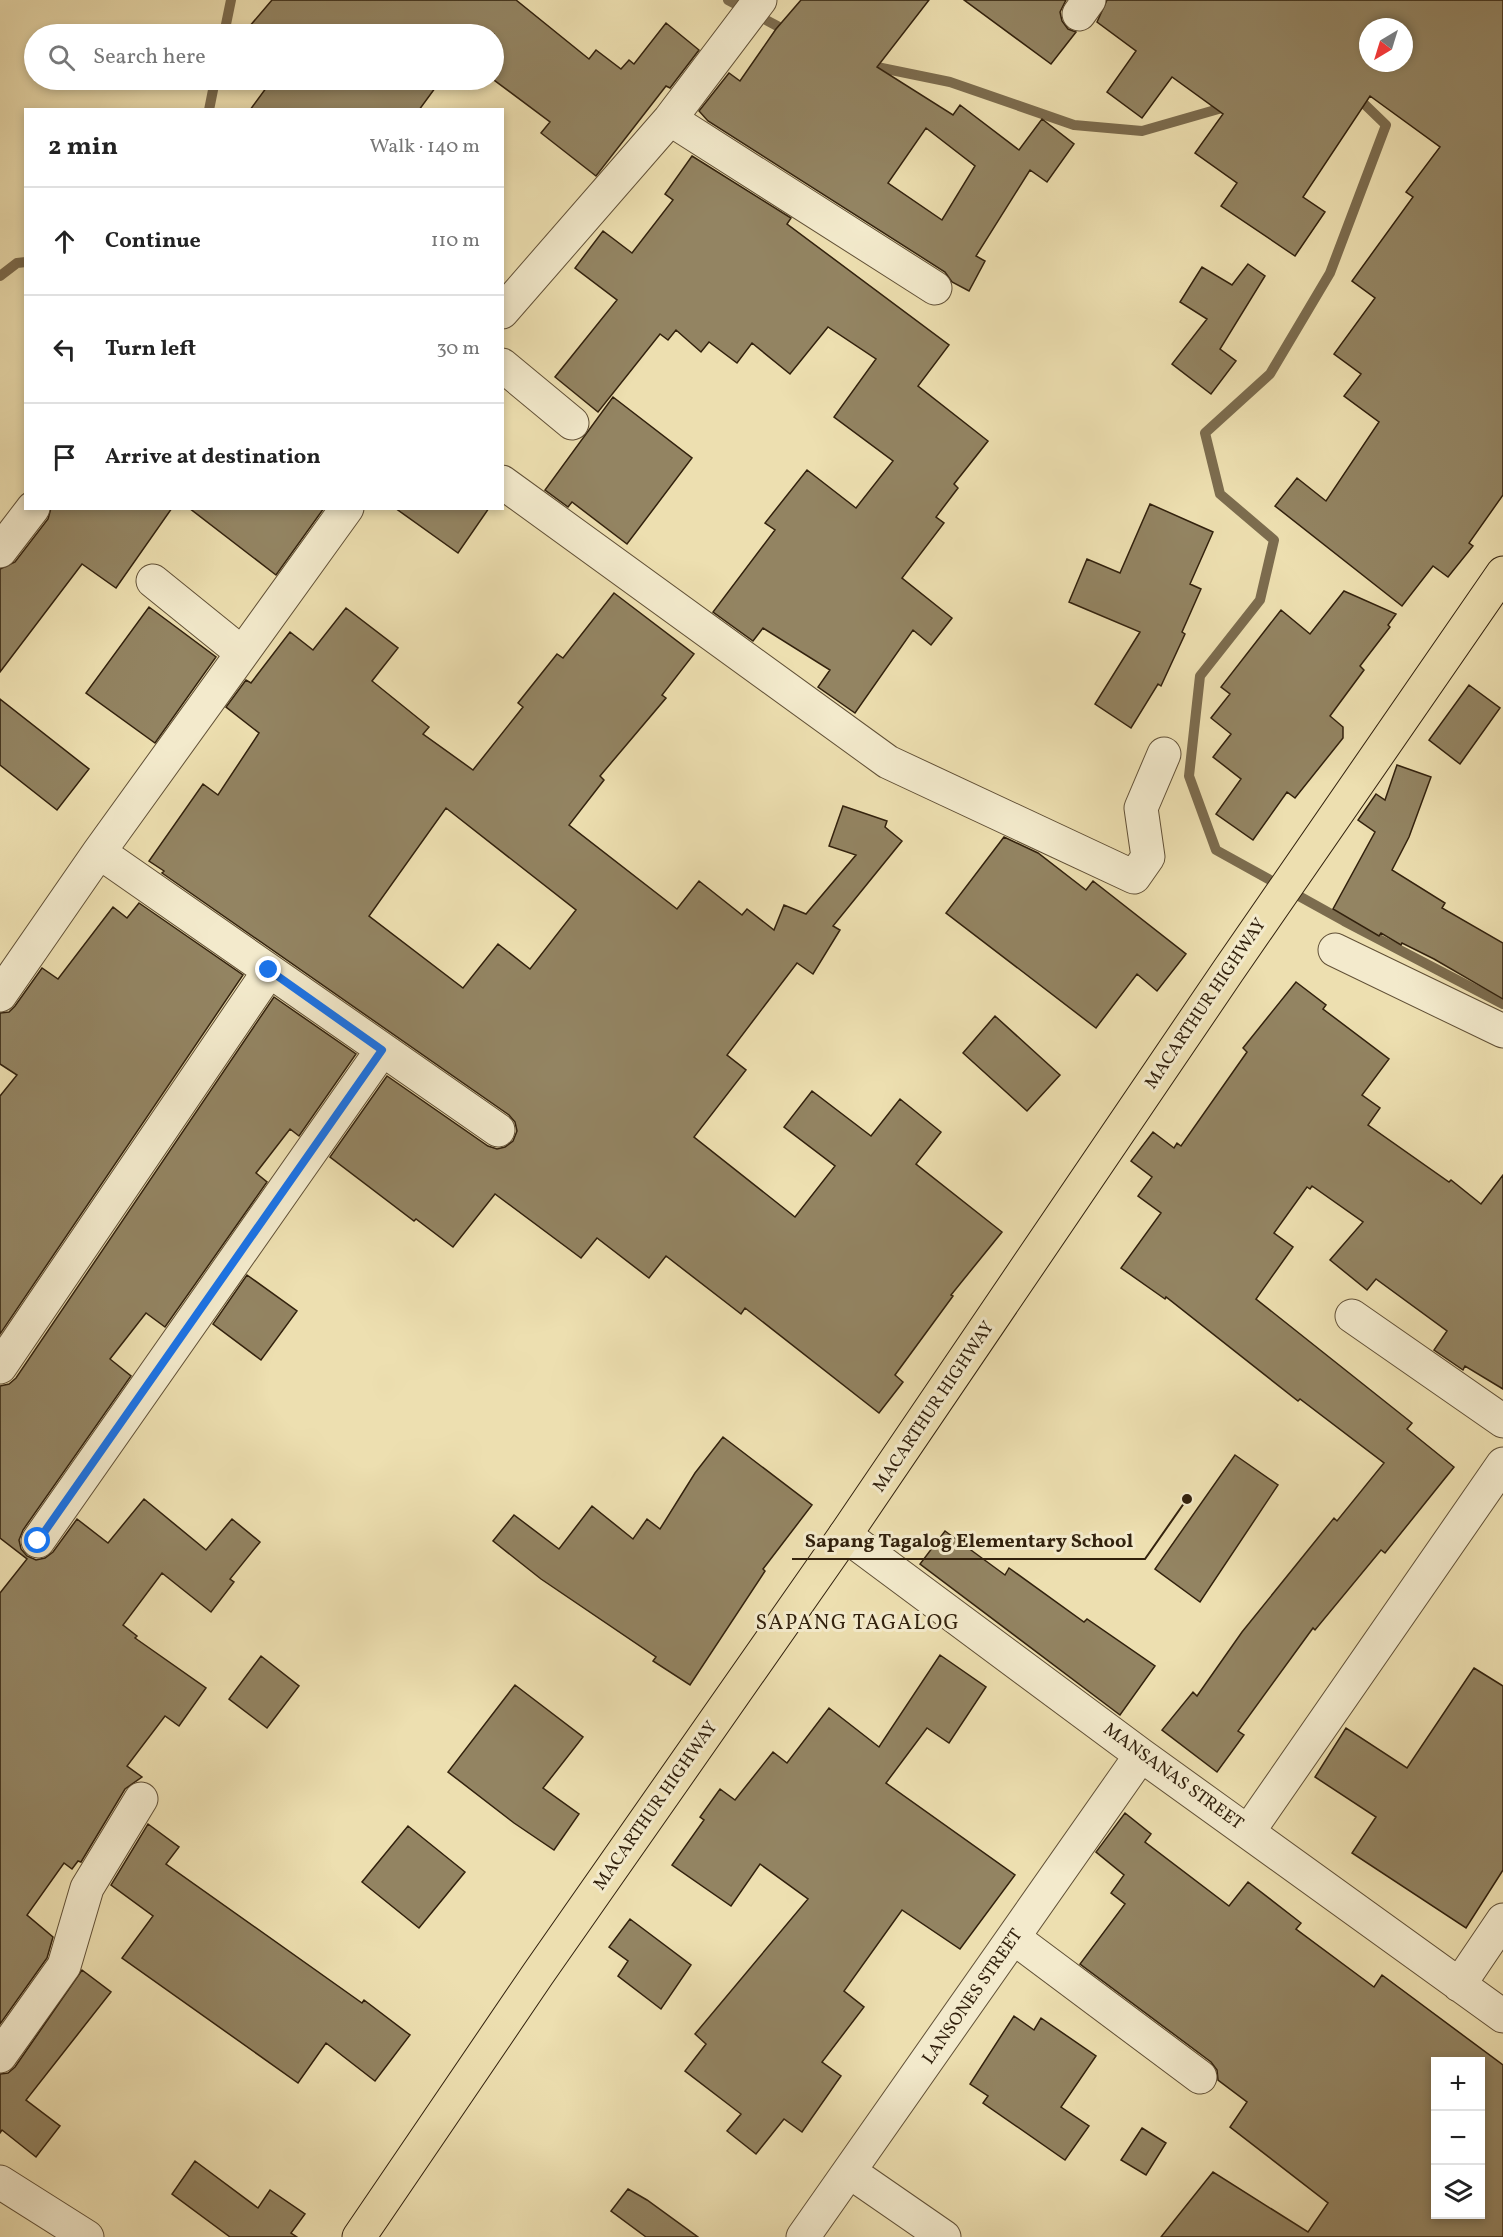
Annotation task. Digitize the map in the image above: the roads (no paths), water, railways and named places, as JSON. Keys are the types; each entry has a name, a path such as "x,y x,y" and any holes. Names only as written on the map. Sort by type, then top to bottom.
{"highway":[{"name":"MACARTHUR HIGHWAY","path":"359,2237 545,1965 845,1535 1503,573"}],"street":[{"path":"504,310 670,119 760,0"},
{"path":"670,119 935,288"},
{"path":"504,367 572,423"},
{"path":"504,483 888,762 1134,877 1148,857 1141,808 1164,754"},
{"path":"0,551 31,510"},
{"path":"0,995 99,852 346,510"},
{"path":"153,580 242,652"},
{"path":"99,852 498,1130"},
{"path":"1335,950 1503,1031"},
{"path":"0,1367 269,970"},
{"path":"38,1541 382,1050"},
{"path":"1352,1316 1503,1421"},
{"path":"1248,1832 1503,1464"},
{"name":"MANSANAS STREET","path":"845,1535 1141,1755 1503,2016"},
{"name":"LANSONES STREET","path":"803,2237 1141,1755"},
{"path":"0,2056 64,1966 87,1888 141,1799"},
{"path":"1459,1985 1503,1920"},
{"path":"1014,1938 1200,2077"},
{"path":"850,2172 944,2237"},
{"path":"0,2182 87,2237"}],"waterway":[{"path":"226,24 231,0"},
{"path":"728,0 781,28 792,30"},
{"path":"867,65 950,82 1074,125 1142,131 1229,106"},
{"path":"209,108 213,90"},
{"path":"1355,95 1386,125 1330,273 1270,374 1205,433 1220,494 1274,540 1260,600 1200,676 1189,776 1216,850 1344,921 1503,1004"},
{"path":"0,276 17,263 24,262"}],"place":[{"name":"Sapang Tagalog Elementary School","path":"1187,1499"}],"district":[{"name":"SAPANG TAGALOG","path":"858,1623"}]}
